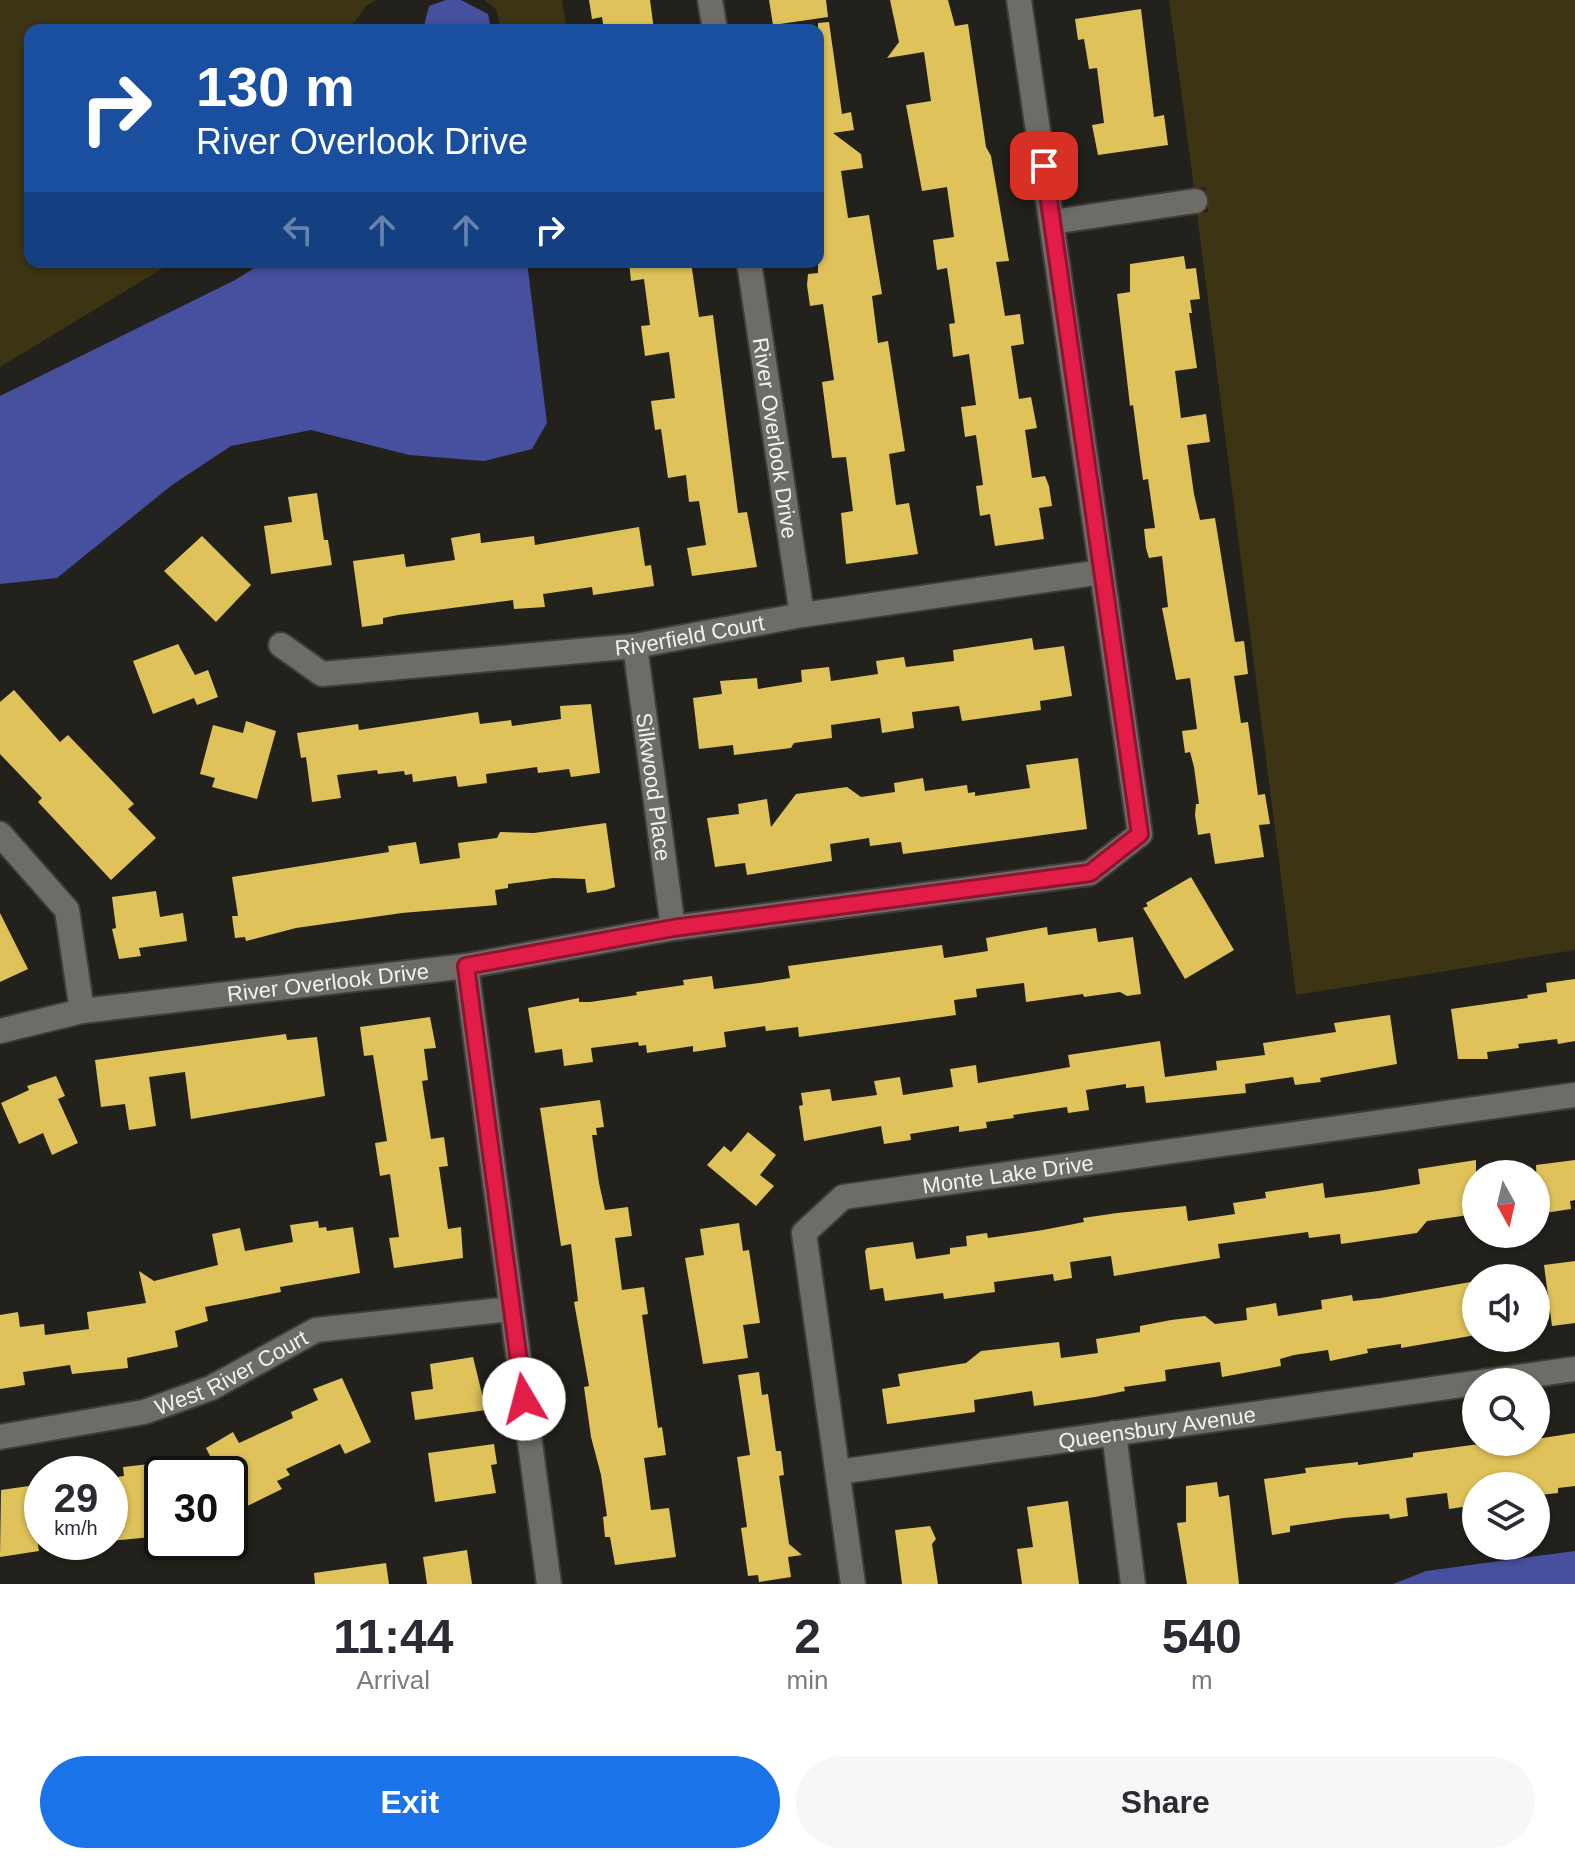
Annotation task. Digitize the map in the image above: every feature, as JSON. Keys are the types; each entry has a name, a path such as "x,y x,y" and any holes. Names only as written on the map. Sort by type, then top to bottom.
{"street":[{"path":"710,0 714,24"},
{"name":"River Overlook Drive","path":"0,1031 82,1011 466,966 673,928 1090,873 1140,834 1019,0"},
{"path":"1052,222 1195,201"},
{"name":"River Overlook Drive","path":"750,268 802,615"},
{"name":"Riverfield Court","path":"281,645 322,674 635,646 802,615 1102,572"},
{"name":"Silkwood Place","path":"635,646 673,928"},
{"path":"0,834 67,910 82,1011"},
{"path":"466,966 549,1584"},
{"name":"Monte Lake Drive","path":"853,1584 804,1233 843,1197 1575,1095"},
{"name":"West River Court","path":"0,1437 144,1412 211,1388 316,1330 511,1309"},
{"name":"Queensbury Avenue","path":"1550,1372 1575,1369"},
{"name":"Queensbury Avenue","path":"838,1472 1462,1384"},
{"path":"1114,1433 1133,1584"}],"shaded area":[{"path":"0,0 376,0 367,5 353,24 24,24 24,268 163,268 0,367"},
{"path":"484,0 562,0 566,24 500,24 496,9"},
{"path":"1169,0 1575,0 1575,950 1296,995 1197,214 1208,212 1205,187 1194,188"}],"water":[{"path":"446,0 461,0 488,14 490,24 424,24 429,6"},
{"path":"254,268 528,268 547,423 532,449 484,461 409,455 311,430 231,446 172,485 57,578 0,584 0,396"},
{"path":"1575,1551 1575,1584 1393,1584 1426,1571 1508,1560 1550,1560 1550,1554"}],"building":[{"path":"589,0 650,0 653,24 603,24 602,17 592,19"},
{"path":"769,0 826,0 828,17 773,24"},
{"path":"890,0 948,0 955,26 968,24 986,147 991,156 1009,261 996,262 1005,316 1020,314 1024,344 1011,346 1019,399 1031,397 1037,428 1025,430 1032,478 1045,476 1052,506 1039,508 1044,539 995,546 990,514 980,516 976,486 983,485 976,435 965,437 961,407 976,405 969,354 953,357 949,324 955,323 947,268 937,270 933,240 954,237 947,187 922,191 906,105 931,101 924,52 887,58 899,42"},
{"path":"1141,9 1154,117 1164,115 1168,145 1098,155 1092,125 1104,123 1097,68 1089,69 1084,39 1078,40 1075,19"},
{"path":"829,22 842,114 851,112 854,130 833,133 861,154 863,168 841,171 848,218 869,215 882,294 872,296 878,343 888,341 905,451 889,454 896,505 909,503 918,554 846,564 841,513 853,511 846,457 832,458 822,382 834,380 823,304 810,306 807,285 808,274 818,273 818,268 824,268 824,24 818,23"},
{"path":"1184,256 1186,269 1196,268 1200,299 1190,300 1192,313 1189,313 1197,368 1175,371 1181,418 1206,414 1210,442 1187,445 1194,494 1200,520 1215,518 1235,642 1244,641 1248,674 1234,676 1241,723 1248,722 1258,795 1265,794 1270,824 1259,825 1264,857 1215,864 1210,833 1198,835 1195,815 1196,804 1199,804 1194,767 1190,752 1185,753 1182,731 1197,729 1190,678 1176,680 1162,608 1168,607 1162,556 1149,558 1146,548 1144,529 1155,528 1148,479 1143,480 1133,405 1130,406 1117,294 1130,292 1130,264"},
{"path":"630,268 692,268 699,317 713,315 738,513 747,512 757,567 692,576 687,548 706,545 699,501 689,502 686,475 668,478 661,429 655,430 651,401 675,398 669,352 645,356 641,326 650,325 644,279 631,281"},
{"path":"317,493 324,540 328,540 332,565 271,574 264,526 292,522 288,497"},
{"path":"639,527 645,566 651,565 654,586 593,595 592,587 543,594 545,607 514,609 513,600 398,615 383,618 383,624 362,627 353,561 404,554 406,567 455,560 451,538 480,533 481,543 534,536 535,545"},
{"path":"202,536 251,585 216,622 164,571"},
{"path":"1032,638 1034,650 1064,646 1072,696 1040,701 1041,710 962,721 959,706 912,712 914,728 882,733 880,718 831,725 832,738 794,743 791,748 734,755 733,745 699,749 693,698 722,694 720,681 757,678 758,689 802,682 801,670 829,667 831,681 878,674 876,661 904,657 906,667 954,661 953,650"},
{"path":"178,644 195,675 208,670 218,697 197,705 194,698 153,714 133,661"},
{"path":"14,690 60,742 68,735 119,788 134,804 128,809 156,838 111,880 38,802 42,798 0,754 0,702"},
{"path":"591,704 600,773 571,777 569,769 538,773 537,767 486,774 487,783 458,787 456,776 413,782 412,774 405,775 404,771 378,774 377,770 337,775 341,798 312,802 306,757 301,758 297,733 358,724 359,730 478,712 480,724 511,720 512,726 561,719 560,706"},
{"path":"246,721 276,731 257,799 212,787 215,778 200,774 213,725 243,733"},
{"path":"1078,758 1087,829 903,854 901,842 870,846 869,838 830,844 832,861 747,875 745,863 715,867 707,818 739,814 738,804 767,799 771,827 796,794 847,787 861,797 895,792 894,783 923,778 925,791 967,785 968,793 975,792 975,796 1030,788 1026,765"},
{"path":"606,823 615,887 606,890 587,893 585,879 553,878 508,884 508,888 495,890 497,905 402,913 296,928 246,941 245,937 235,938 232,916 238,916 232,877 389,852 388,846 416,842 420,864 460,858 458,843 497,838 500,832 534,833"},
{"path":"1191,877 1234,950 1185,979 1143,908 1148,906 1146,903"},
{"path":"156,891 160,917 183,913 187,941 139,948 141,956 119,959 112,929 116,928 112,897"},
{"path":"0,913 28,969 0,982"},
{"path":"1047,927 1048,935 1096,928 1098,942 1133,937 1141,994 1127,996 1120,992 1084,997 1083,994 1026,1002 1024,983 976,989 977,997 954,1000 956,1015 799,1037 798,1027 766,1031 765,1026 724,1032 726,1047 693,1052 693,1046 647,1053 646,1045 639,1046 638,1042 591,1048 593,1062 564,1066 562,1049 535,1053 528,1008 579,998 579,1002 590,1002 637,995 636,992 684,985 683,980 712,976 714,989 759,983 790,978 788,966 942,945 944,958 988,951 986,938"},
{"path":"1575,979 1575,1041 1558,1044 1557,1039 1518,1044 1519,1048 1487,1052 1488,1059 1458,1059 1451,1009 1528,998 1527,995 1547,992 1546,983"},
{"path":"1390,1015 1397,1064 1320,1078 1321,1082 1295,1085 1293,1077 1245,1084 1246,1093 1146,1103 1144,1086 1126,1088 1126,1084 1086,1090 1089,1110 1068,1113 1067,1107 1013,1115 1014,1118 986,1122 987,1128 959,1132 959,1126 910,1134 911,1140 884,1144 881,1126 804,1141 799,1106 803,1105 801,1093 830,1089 832,1101 877,1095 874,1081 900,1077 903,1095 953,1087 950,1069 976,1065 978,1083 1070,1067 1068,1055 1160,1041 1165,1077 1217,1070 1216,1061 1265,1055 1263,1043 1336,1032 1334,1023"},
{"path":"430,1017 436,1048 424,1049 428,1080 422,1081 431,1139 444,1137 448,1166 439,1167 448,1229 461,1227 463,1258 394,1268 389,1238 399,1237 390,1174 380,1176 375,1143 387,1141 373,1055 364,1056 360,1027"},
{"path":"286,1034 287,1040 317,1037 325,1096 191,1119 185,1072 149,1077 156,1126 129,1130 125,1104 101,1107 95,1060"},
{"path":"56,1076 65,1096 58,1099 78,1143 52,1155 43,1133 19,1144 1,1103 29,1090 27,1086"},
{"path":"600,1100 604,1127 596,1128 597,1135 592,1135 599,1183 605,1210 628,1207 632,1236 615,1238 622,1290 644,1287 648,1314 642,1315 658,1428 662,1427 666,1455 644,1458 651,1510 669,1508 676,1557 615,1565 610,1537 605,1537 603,1517 607,1516 584,1387 589,1386 574,1302 578,1301 571,1244 561,1246 540,1108"},
{"path":"748,1132 776,1155 760,1175 774,1186 756,1206 707,1165 724,1146 731,1152"},
{"path":"1575,1160 1575,1200 1570,1201 1571,1209 1550,1212 1550,1163"},
{"path":"1462,1162 1462,1216 1427,1221 1417,1233 1341,1244 1340,1234 1309,1238 1308,1232 1218,1244 1220,1258 1114,1276 1111,1256 1070,1262 1072,1278 1054,1281 1053,1274 994,1282 995,1292 944,1299 943,1293 885,1301 883,1288 870,1290 867,1248 913,1242 916,1259 950,1254 950,1248 967,1246 966,1236 987,1233 988,1238 1084,1222 1083,1218 1186,1206 1188,1221 1235,1214 1233,1203 1266,1198 1265,1192 1323,1183 1325,1198 1420,1184 1418,1169"},
{"path":"318,1221 319,1228 326,1227 327,1231 353,1227 360,1273 280,1287 281,1292 205,1307 208,1321 175,1331 178,1347 127,1358 128,1368 72,1374 70,1365 23,1372 25,1385 0,1389 0,1315 18,1312 20,1327 44,1324 45,1335 89,1329 87,1312 146,1303 139,1271 154,1281 218,1265 212,1234 240,1228 245,1251 293,1242 290,1225"},
{"path":"739,1223 743,1251 749,1250 760,1323 743,1325 748,1358 703,1364 685,1258 704,1255 700,1229"},
{"path":"1575,1261 1575,1323 1552,1326 1550,1264"},
{"path":"1462,1284 1462,1337 1401,1348 1401,1344 1367,1349 1368,1353 1330,1361 1328,1350 1294,1355 1280,1359 1281,1366 1222,1377 1220,1362 1165,1370 1166,1381 1124,1387 1125,1391 1095,1397 1034,1406 1032,1391 974,1400 975,1412 887,1424 882,1389 900,1386 898,1374 966,1363 981,1351 1059,1342 1061,1358 1098,1353 1096,1339 1140,1332 1140,1326 1171,1320 1205,1316 1215,1324 1247,1320 1246,1308 1276,1303 1278,1316 1322,1309 1321,1300 1352,1295 1353,1301"},
{"path":"473,1357 486,1410 415,1420 411,1392 433,1389 430,1364"},
{"path":"759,1372 762,1395 768,1394 776,1451 781,1451 784,1475 779,1476 789,1544 802,1555 788,1557 791,1577 759,1582 758,1575 748,1576 741,1528 747,1527 737,1457 750,1455 738,1375"},
{"path":"342,1378 371,1442 345,1454 340,1444 286,1469 290,1475 277,1481 282,1489 248,1506 248,1456 210,1456 206,1448 233,1432 239,1443 293,1418 291,1412 318,1400 313,1389"},
{"path":"1575,1433 1575,1486 1558,1488 1558,1493 1550,1494 1550,1472 1462,1472 1462,1507 1449,1509 1447,1493 1406,1498 1408,1516 1390,1519 1389,1514 1344,1518 1290,1526 1290,1532 1272,1535 1264,1479 1306,1473 1305,1468 1358,1462 1358,1465 1462,1446 1462,1456 1550,1456 1550,1437"},
{"path":"494,1444 497,1464 491,1465 496,1493 435,1502 428,1453"},
{"path":"144,1465 144,1538 128,1539 128,1466"},
{"path":"1217,1482 1219,1497 1229,1495 1239,1584 1187,1584 1177,1523 1186,1522 1186,1486"},
{"path":"24,1487 24,1553 0,1557 1,1490"},
{"path":"1068,1501 1079,1584 1022,1584 1017,1549 1033,1547 1027,1507"},
{"path":"930,1526 936,1539 932,1544 938,1584 902,1584 895,1530"},
{"path":"467,1550 472,1584 427,1584 423,1557"},
{"path":"386,1563 389,1584 315,1584 314,1573"}],"route":[{"path":"524,1399 466,966 673,928 1090,873 1140,834 1044,166"}]}
